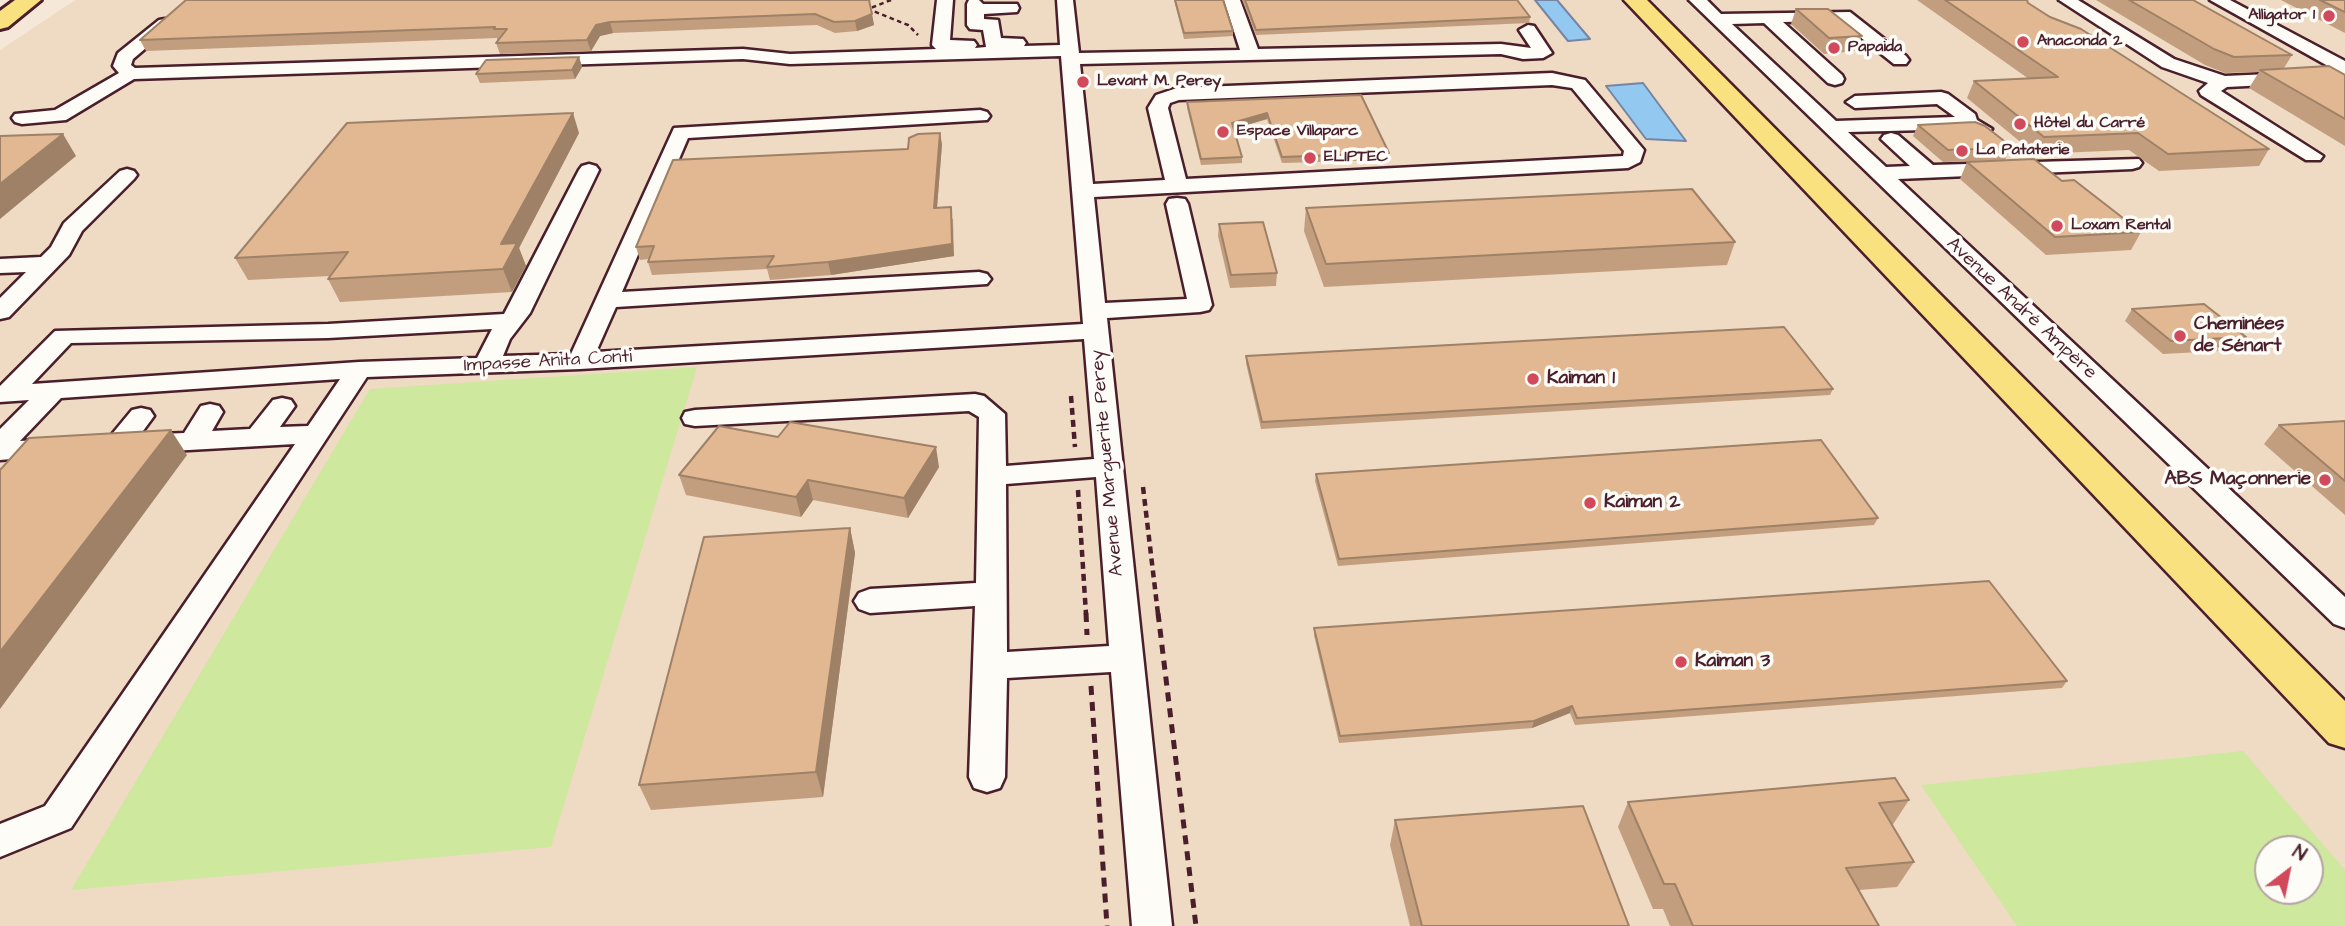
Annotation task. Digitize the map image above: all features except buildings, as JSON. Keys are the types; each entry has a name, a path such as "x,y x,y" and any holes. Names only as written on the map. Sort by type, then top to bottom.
{"highway":[{"path":"0,5 5,0"},
{"path":"0,22 30,0"}],"main road":[{"path":"1635,0 2345,730"}],"street":[{"path":"945,0 941,46 992,44 1069,50 1251,55 1501,49 1523,54 1543,53 1528,30"},
{"name":"Avenue Marguerite Perey","path":"1065,0 1152,926"},
{"path":"1232,0 1251,55"},
{"name":"Avenue André Ampère","path":"1697,0 2345,616"},
{"path":"1755,0 1761,5 1848,3 1844,0"},
{"path":"2067,0 2168,63 2223,82 2345,76"},
{"path":"2218,0 2345,68"},
{"path":"975,6 1012,15 992,24 976,25 975,6"},
{"path":"1717,19 1844,16 1900,60"},
{"path":"1768,18 1835,79"},
{"path":"130,74 122,66 124,57 165,24"},
{"path":"992,24 992,44"},
{"path":"1497,29 1505,42 1501,49"},
{"path":"22,118 59,116 130,74 743,54 790,59 1069,50"},
{"path":"1083,191 1177,194 1628,162 1633,158 1634,150 1578,84 1552,79 1177,94 1163,99 1158,108 1177,194"},
{"path":"2223,82 2208,91 2313,156"},
{"path":"1855,102 1941,98 1968,118 1967,123"},
{"path":"580,361 681,132 980,116"},
{"path":"1829,127 1967,123 1988,131 2035,167"},
{"path":"1891,139 1927,172"},
{"path":"1879,174 2132,163"},
{"path":"487,365 498,338 511,321 589,170"},
{"path":"0,312 61,250 72,228 127,174"},
{"name":"Impasse Anita Conti","path":"5,393 359,370 580,361 1095,321 1200,305 1177,194"},
{"path":"0,266 47,264"},
{"path":"607,300 979,279"},
{"path":"5,393 64,336 145,332 328,331 511,321"},
{"path":"0,842 58,817 359,370"},
{"path":"0,445 52,391"},
{"path":"695,418 975,402 992,415 991,666 987,777"},
{"path":"258,437 282,406"},
{"path":"192,440 210,412"},
{"path":"96,446 141,416"},
{"path":"0,452 316,434"},
{"path":"993,476 1108,467"},
{"path":"870,601 992,593"},
{"path":"991,666 1126,658"}],"path":[{"path":"891,0 868,9 908,25 922,40 941,39"}],"shaded area":[{"path":"75,0 2345,0 2345,926 0,926 0,50"}],"green space":[{"path":"697,367 551,847 71,890 370,389"},
{"path":"2243,751 2315,835 2254,835 2254,905 2324,905 2324,846 2345,870 2345,926 2017,926 1921,785"}],"water":[{"path":"1535,0 1557,0 1590,39 1568,41"},
{"path":"1643,83 1686,141 1646,139 1606,86"}],"place":[{"name":"Alligator 1","path":"2329,16"},
{"name":"Anaconda 2","path":"2023,42"},
{"name":"Papaida","path":"1834,48"},
{"name":"Levant M. Perey","path":"1083,82"},
{"name":"Hôtel du Carré","path":"2020,124"},
{"name":"Espace Villaparc","path":"1223,132"},
{"name":"La Pataterie","path":"1962,151"},
{"name":"ELIPTEC","path":"1310,158"},
{"name":"Loxam Rental","path":"2057,226"},
{"name":"Cheminées de Sénart","path":"2180,336"},
{"name":"Kaiman 1","path":"1533,379"},
{"name":"ABS Maçonnerie","path":"2325,480"},
{"name":"Kaiman 2","path":"1590,503"},
{"name":"Kaiman 3","path":"1681,662"}]}
